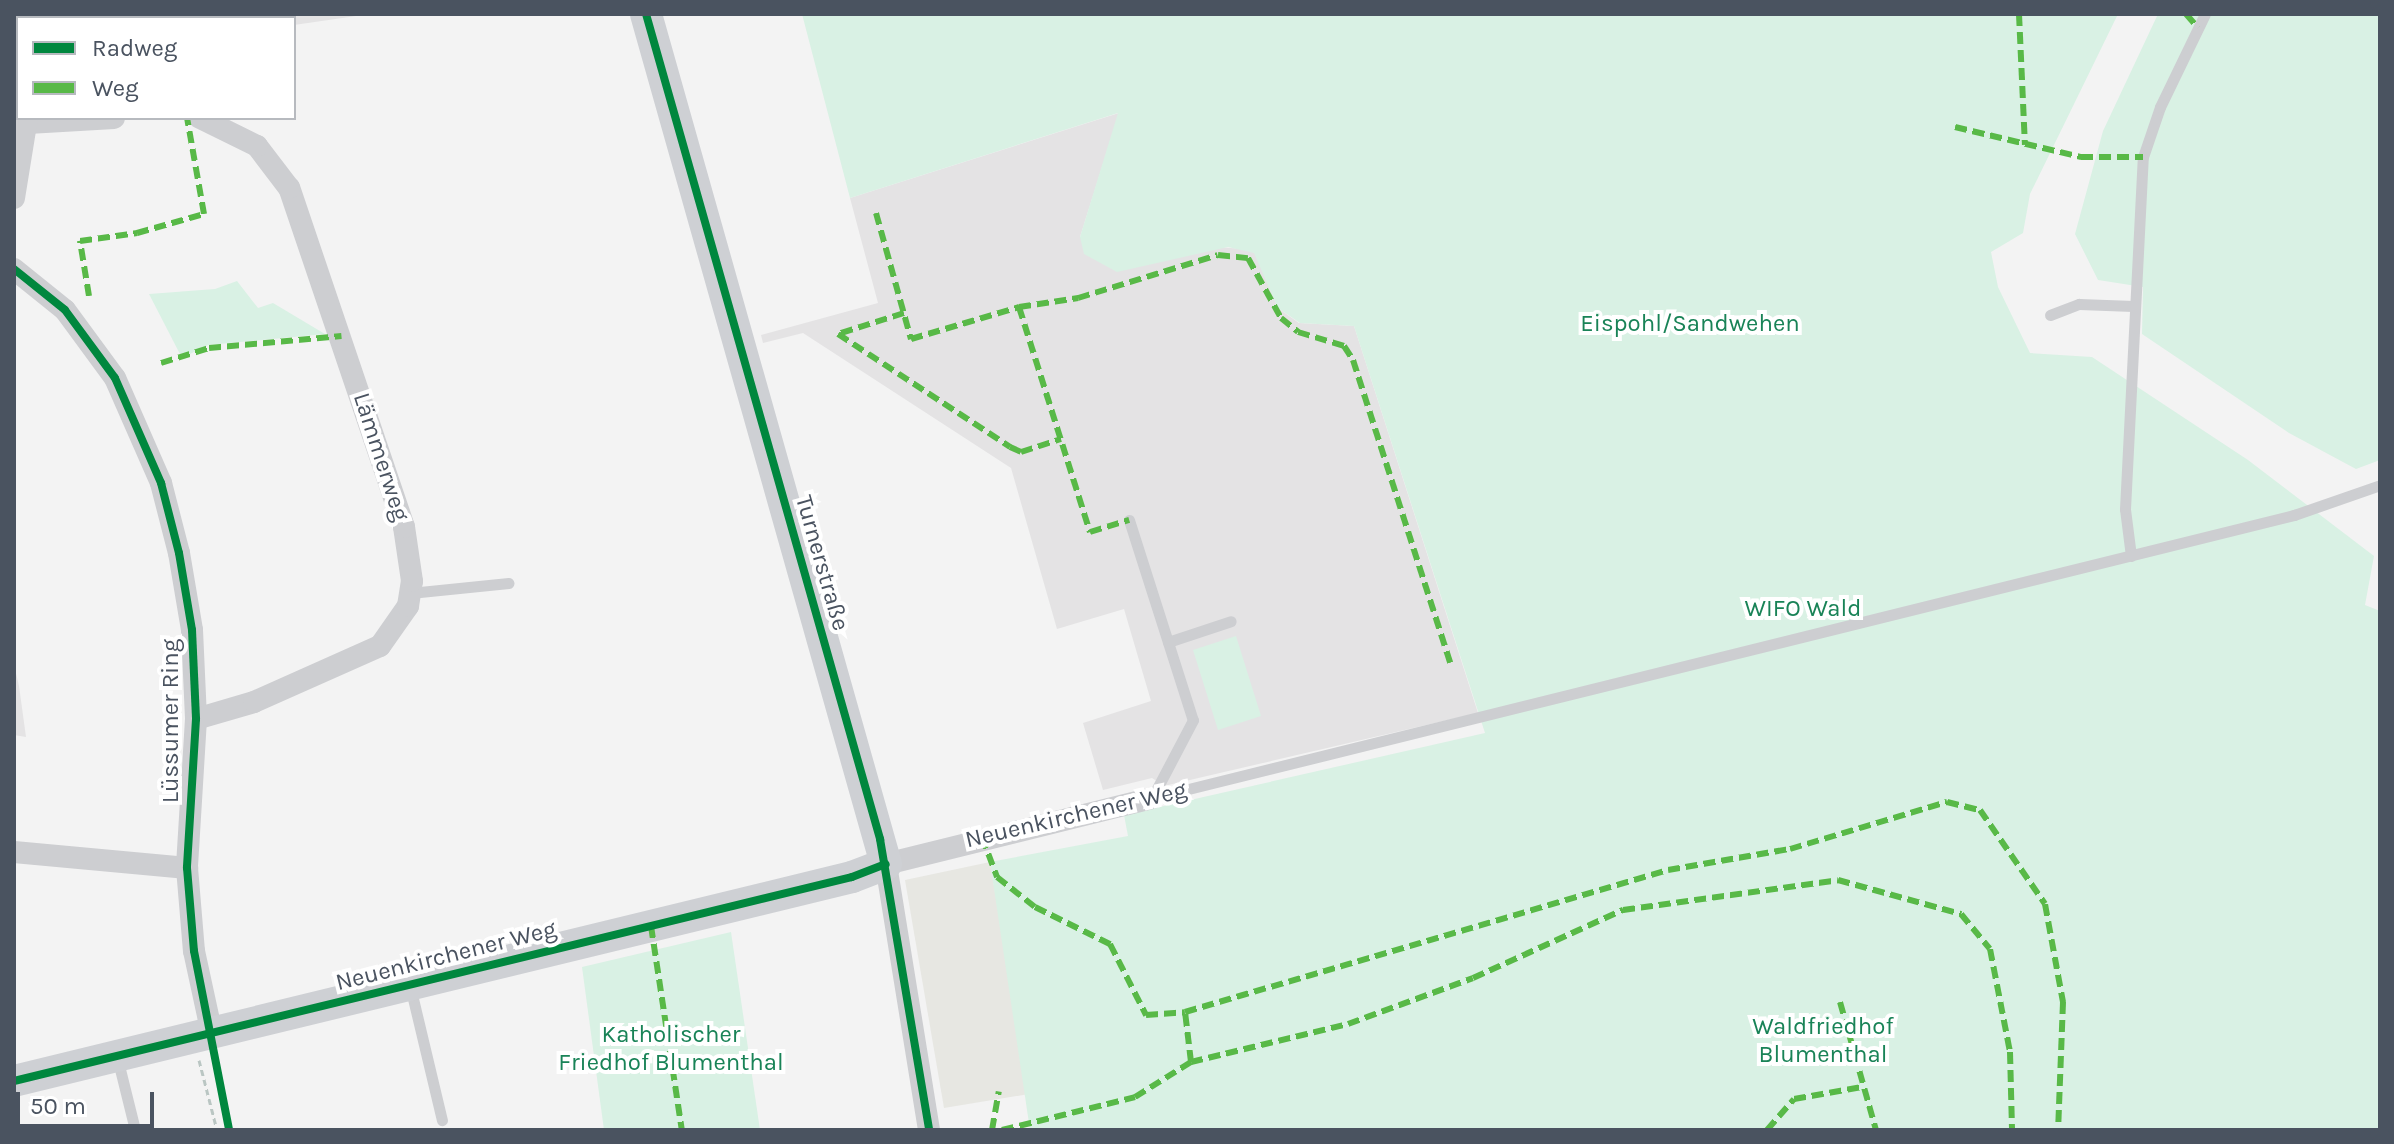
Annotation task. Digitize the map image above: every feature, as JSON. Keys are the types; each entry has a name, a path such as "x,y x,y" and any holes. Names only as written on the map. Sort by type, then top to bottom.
{"street":[{"name":"Turnerstraße","path":"646,14 886,864 929,1130"},
{"path":"14,198 27,121 56,120"},
{"name":"Lämmerweg","path":"196,719 267,696 380,646 401,617 410,593 411,555 301,215 289,188 257,146 205,120"},
{"name":"Lüssumer Ring","path":"14,269 65,310 133,412 161,483 179,553 192,630 196,719 187,868 202,1036"},
{"name":"Neuenkirchener Weg","path":"14,1081 852,877 886,864 1152,798"},
{"path":"14,852 187,868"}],"lane":[{"path":"2131,556 2125,509 2143,157 2160,107 2205,14"},
{"path":"2050,315 2079,304 2133,306"},
{"name":"Neuenkirchener Weg","path":"1152,798 1441,730 2131,556 2349,499 2380,485"},
{"path":"1129,520 1193,720 1152,798"},
{"path":"410,593 508,583"},
{"path":"1168,642 1231,621"},
{"path":"410,986 442,1120"},
{"path":"117,1055 135,1130"}],"path":[{"path":"202,1036 217,1130"},
{"path":"222,1101 229,1130"}],"shaded area":[{"path":"280,14 370,14 296,25 296,16"},
{"path":"1119,113 1080,237 1244,249 1255,253 1278,308 1299,323 1354,326 1478,713 1164,786 1152,778 1103,790 1083,723 1151,701 1124,609 1057,629 1011,468 803,333 763,343 761,335 878,303 850,198"},
{"path":"14,665 19,686 26,737 14,735"},
{"path":"990,862 1029,1094 944,1108 905,880"}],"green space":[{"name":"WIFO Wald","path":"802,14 2118,14 2030,194 2023,233 1991,252 1998,287 2030,353 2092,357 2248,460 2374,556 2365,605 2380,611 2380,1130 1030,1130 990,862 1128,836 1124,815 1485,733 1354,326 1300,323 1278,308 1254,253 1228,247 1117,272 1084,254 1080,237 1118,113 850,198"},
{"path":"2158,14 2380,14 2380,460 2356,469 2289,433 2142,334 2143,287 2098,280 2075,234 2103,131"},
{"path":"237,281 258,308 273,303 325,334 208,345 182,358 149,294 215,289"},
{"path":"1236,636 1261,716 1218,730 1193,650"},
{"name":"Katholischer Friedhof Blumenthal","path":"731,932 760,1130 604,1130 582,967"}],"marked path":[{"path":"182,14 188,16"},
{"path":"2019,14 2025,145"},
{"path":"2186,14 2198,28"},
{"path":"89,296 80,241 137,233 204,214 187,120"},
{"path":"1955,127 2081,157 2143,157"},
{"path":"876,213 911,339 1019,307 1078,298 1218,255 1248,258 1281,318 1298,332 1344,346 1353,360 1450,663"},
{"path":"1019,307 1090,532 1129,520"},
{"path":"904,313 838,334 1010,447 1021,452 1061,439"},
{"path":"161,363 209,348 341,336"},
{"path":"1191,1062 1185,1012 1668,870 1790,849 1947,802 1980,810 2045,904 2063,1002 2058,1130"},
{"path":"982,837 997,877 1035,907 1110,944 1146,1015 1185,1012"},
{"path":"1002,1130 1135,1097 1191,1062 1348,1024 1473,978 1623,910 1838,880 1961,914 1990,949 2010,1052 2012,1130"},
{"path":"651,926 682,1130"},
{"path":"1840,1002 1876,1130"},
{"path":"1767,1130 1794,1099 1862,1087"},
{"path":"992,1130 999,1092"}],"cycle path":[{"path":"646,14 880,839 929,1130"},
{"path":"14,269 65,310 115,378 161,483 179,553 192,630 196,719 187,868 194,951 229,1130"},
{"path":"14,1081 852,877 886,864"}],"park label":[{"name":"Eispohl/Sandwehen","path":"1690,324"},
{"name":"Waldfriedhof Blumenthal","path":"1823,1041"}]}
